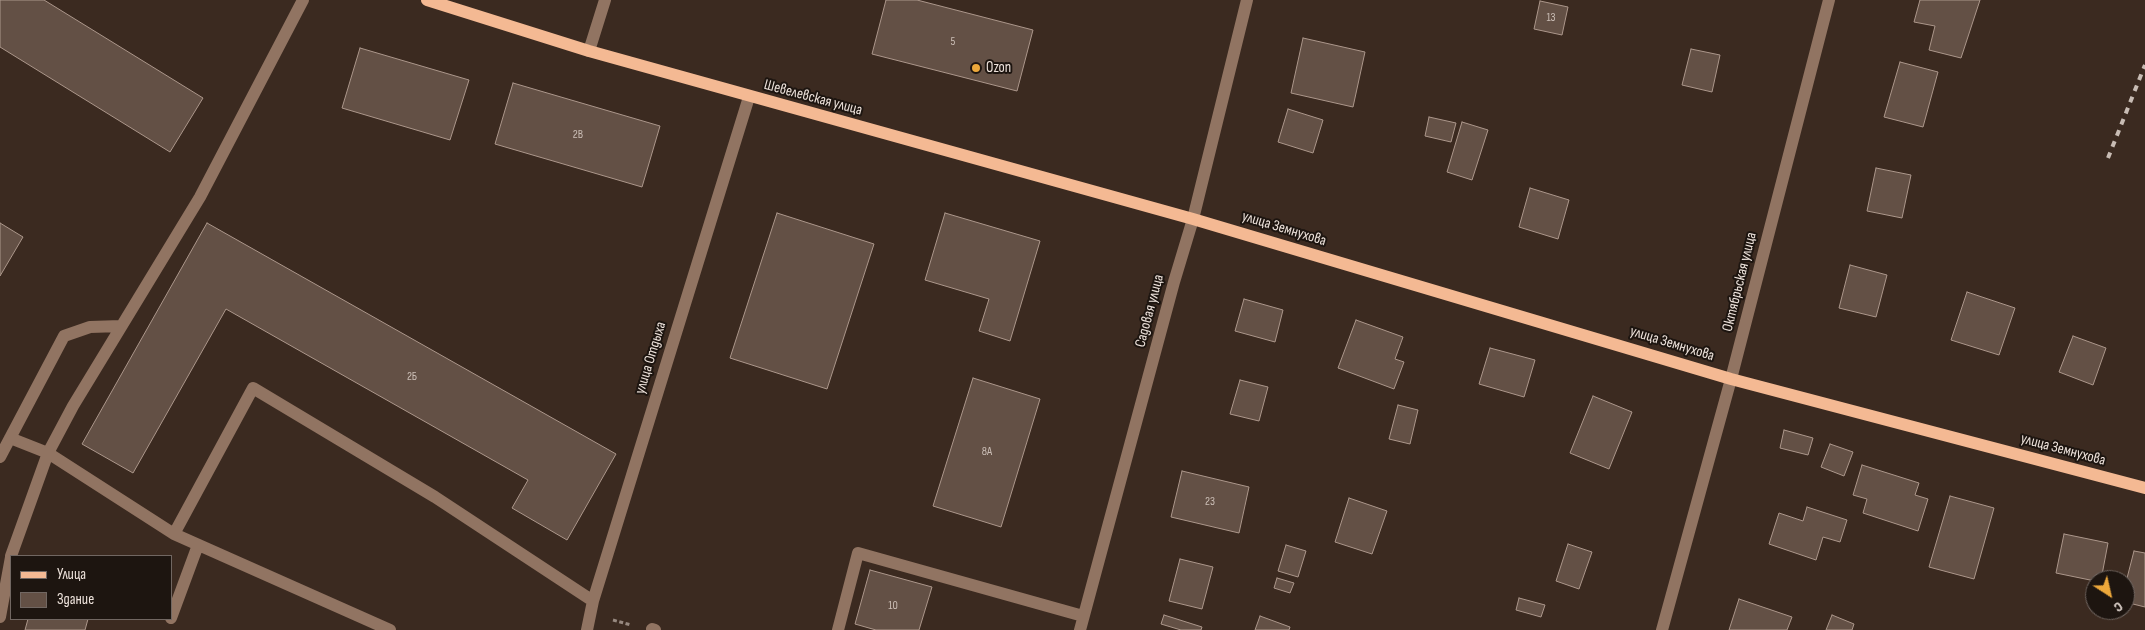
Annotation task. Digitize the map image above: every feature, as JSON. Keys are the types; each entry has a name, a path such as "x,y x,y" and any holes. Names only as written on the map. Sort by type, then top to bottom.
{"main road":[{"name":"Шевелевская улица","path":"427,0 589,51 749,97 1194,219"},
{"name":"улица Земнухова","path":"1194,219 1732,379 2145,488"}],"street":[{"path":"11,555 48,453 73,406 200,197 304,0"},
{"path":"589,51 605,0"},
{"name":"Садовая улица","path":"1080,630 1174,282 1194,219 1247,0"},
{"name":"Октябрьская улица","path":"1662,630 1732,379 1829,0"},
{"name":"улица Отдыха","path":"587,630 593,601 749,97"},
{"path":"0,457 64,336 90,327 121,326"},
{"path":"174,534 253,388 435,497 593,601"},
{"path":"10,438 48,453 174,534 390,630"},
{"path":"172,616 198,545"},
{"path":"838,630 858,553 1083,616"},
{"path":"0,617 10,562"}],"path":[{"path":"590,615 653,630"}],"building":[{"path":"0,0 44,0 203,98 170,152 0,47"},
{"path":"886,0 917,0 1033,30 1017,91 872,54"},
{"path":"1920,0 1980,0 1961,58 1929,50 1935,26 1914,22"},
{"path":"1540,1 1568,7 1562,35 1534,29"},
{"path":"1303,38 1365,52 1353,107 1291,93"},
{"path":"360,48 469,80 450,140 342,108"},
{"path":"1691,49 1720,55 1712,92 1682,85"},
{"path":"1900,62 1938,72 1923,127 1884,117"},
{"path":"513,83 660,126 642,187 495,144"},
{"path":"1288,109 1323,120 1313,153 1278,142"},
{"path":"1429,117 1456,123 1451,142 1425,136"},
{"path":"1462,122 1488,130 1472,180 1447,172"},
{"path":"1876,168 1911,175 1902,218 1867,211"},
{"path":"1530,188 1569,200 1558,239 1519,227"},
{"path":"777,213 874,244 827,389 730,358"},
{"path":"945,213 1040,241 1010,341 979,331 989,299 925,280"},
{"path":"0,223 23,237 0,276"},
{"path":"207,223 616,454 567,540 512,508 528,480 226,309 133,473 82,444"},
{"path":"1850,265 1887,275 1876,317 1839,308"},
{"path":"1967,292 2015,308 1999,355 1951,340"},
{"path":"1244,299 1283,310 1275,342 1235,331"},
{"path":"1356,320 1403,337 1395,359 1404,362 1394,389 1338,368"},
{"path":"2073,336 2106,348 2093,385 2059,372"},
{"path":"1490,348 1535,360 1524,397 1479,384"},
{"path":"973,378 1040,399 1001,527 933,506"},
{"path":"1240,380 1268,387 1259,421 1230,414"},
{"path":"1593,396 1632,412 1609,469 1570,453"},
{"path":"1398,405 1418,410 1410,444 1389,439"},
{"path":"1784,430 1813,438 1808,455 1780,448"},
{"path":"1830,444 1853,452 1844,476 1821,467"},
{"path":"1862,465 1919,483 1915,495 1928,499 1918,531 1863,513 1867,499 1853,495"},
{"path":"1182,471 1249,487 1239,533 1171,517"},
{"path":"1950,496 1994,508 1974,579 1929,567"},
{"path":"1349,498 1387,511 1372,554 1335,542"},
{"path":"1807,507 1847,520 1840,542 1823,537 1816,560 1769,544 1779,513 1803,521"},
{"path":"2064,534 2108,543 2103,570 2085,570 2085,579 2056,573"},
{"path":"1568,544 1592,552 1579,589 1556,581"},
{"path":"1286,545 1306,551 1298,577 1278,571"},
{"path":"2134,551 2145,553 2145,607 2135,604 2135,570 2129,570"},
{"path":"1180,559 1213,567 1202,609 1169,601"},
{"path":"870,570 932,587 919,630 876,630 855,624"},
{"path":"1277,578 1294,583 1290,593 1274,588"},
{"path":"1519,598 1545,605 1541,617 1516,610"},
{"path":"1739,599 1792,617 1787,630 1729,630"},
{"path":"1164,615 1202,627 1201,630 1181,630 1161,624"},
{"path":"1832,615 1854,624 1852,630 1826,630"},
{"path":"1260,616 1290,627 1289,630 1255,630"},
{"path":"28,620 88,620 85,630 25,630"}],"railway":[{"path":"2108,158 2145,65"}],"place":[{"name":"Ozon","path":"976,68"}]}
